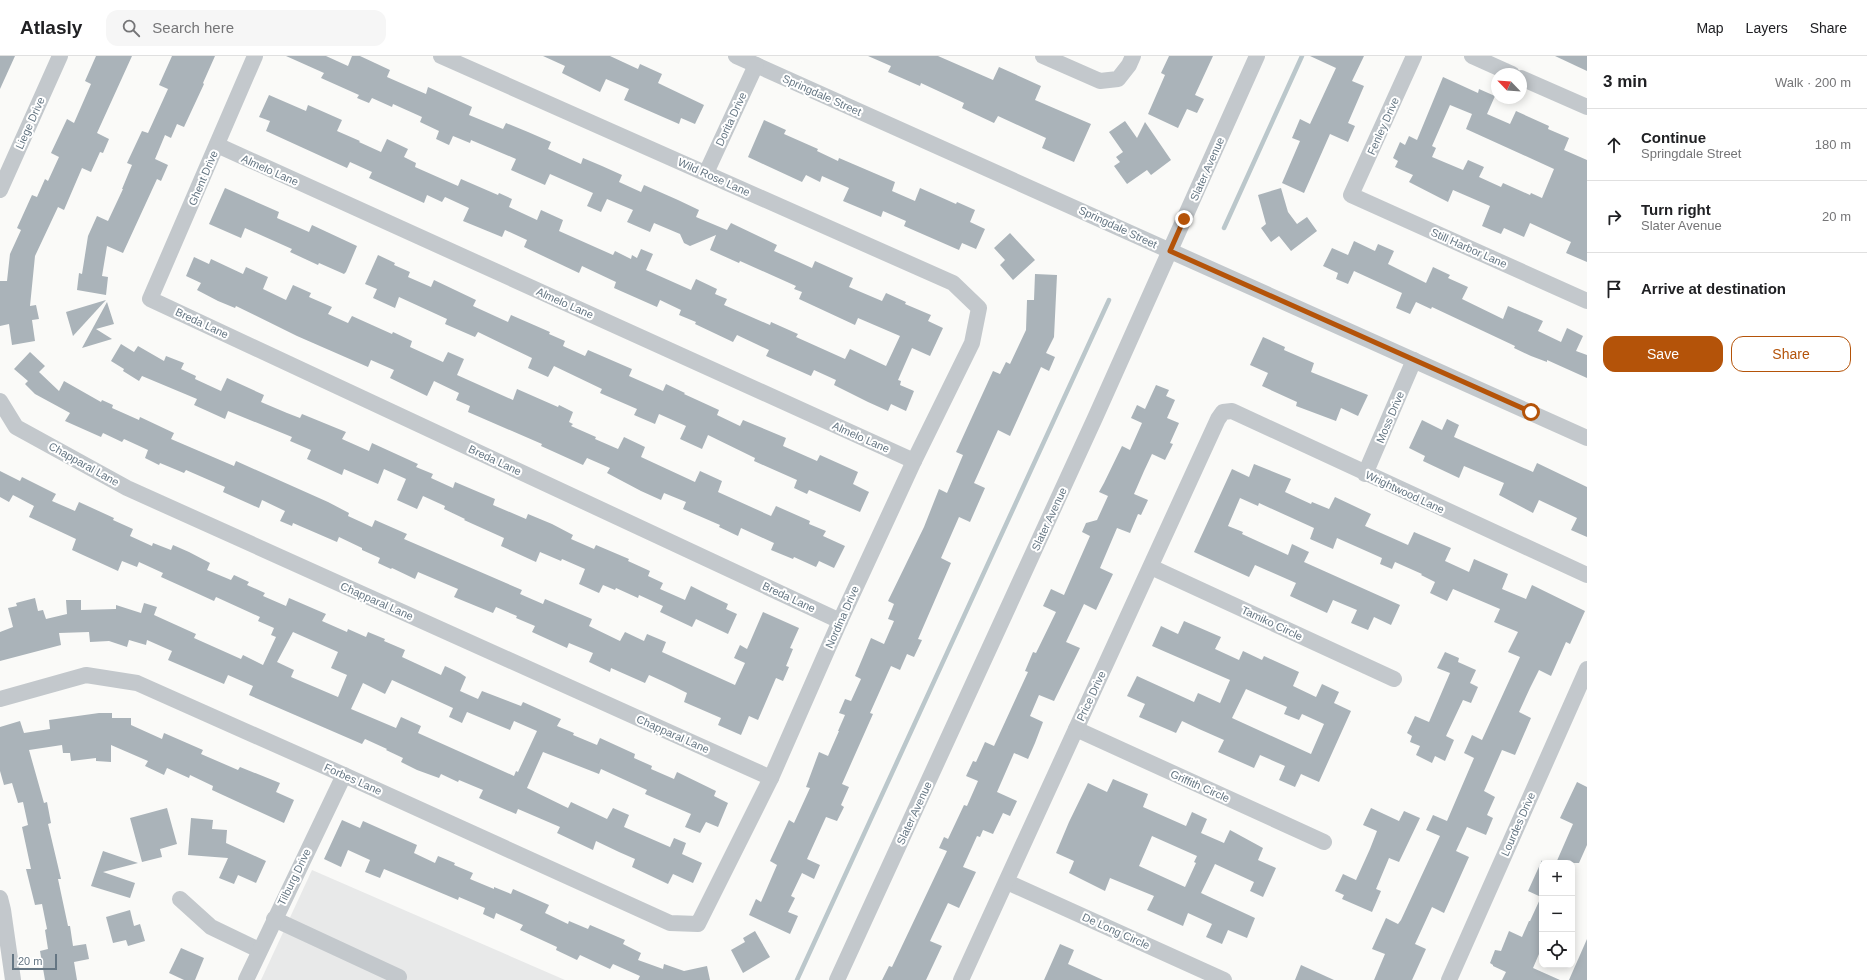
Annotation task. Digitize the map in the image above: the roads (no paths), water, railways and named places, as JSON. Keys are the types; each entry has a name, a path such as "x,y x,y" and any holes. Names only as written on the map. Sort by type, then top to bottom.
{"street":[{"name":"Liege Drive","path":"0,190 60,56"},
{"name":"Ghent Drive","path":"150,299 254,56"},
{"name":"Wild Rose Lane","path":"441,56 953,283 978,308"},
{"name":"Springdale Street","path":"736,56 1587,438"},
{"path":"1043,56 1100,82 1118,78 1129,65 1133,56"},
{"name":"Slater Avenue","path":"837,980 1095,418 1257,56"},
{"name":"Fenley Drive","path":"1351,195 1414,56"},
{"path":"1472,56 1499,68"},
{"name":"Dorita Drive","path":"706,173 756,65"},
{"path":"1527,81 1587,108"},
{"name":"Almelo Lane","path":"217,145 914,461"},
{"name":"Still Harbor Lane","path":"1351,195 1587,302"},
{"name":"Breda Lane","path":"150,299 840,621"},
{"name":"Nordina Drive","path":"698,924 770,778 840,621 914,461 972,343 978,308"},
{"name":"Moss Drive","path":"1366,474 1414,360"},
{"name":"Chapparal Lane","path":"0,401 16,427 128,488 770,778"},
{"name":"Wrightwood Lane","path":"1223,412 1232,411 1587,575"},
{"name":"Price Drive","path":"961,980 1215,426 1223,412"},
{"name":"Tamiko Circle","path":"1151,567 1394,679"},
{"name":"Lourdes Drive","path":"1449,980 1587,669"},
{"name":"Forbes Lane","path":"0,699 86,675 136,683 344,775 670,924 698,924"},
{"name":"Griffith Circle","path":"1076,729 1324,842"},
{"name":"Tilburg Drive","path":"246,980 259,950 344,775"},
{"name":"De Long Circle","path":"1007,882 1224,980"},
{"path":"0,898 13,980"},
{"path":"180,899 211,927 259,950"},
{"path":"274,919 399,977"}],"waterway":[{"path":"1224,228 1302,56"},
{"path":"797,980 1109,300"}]}
